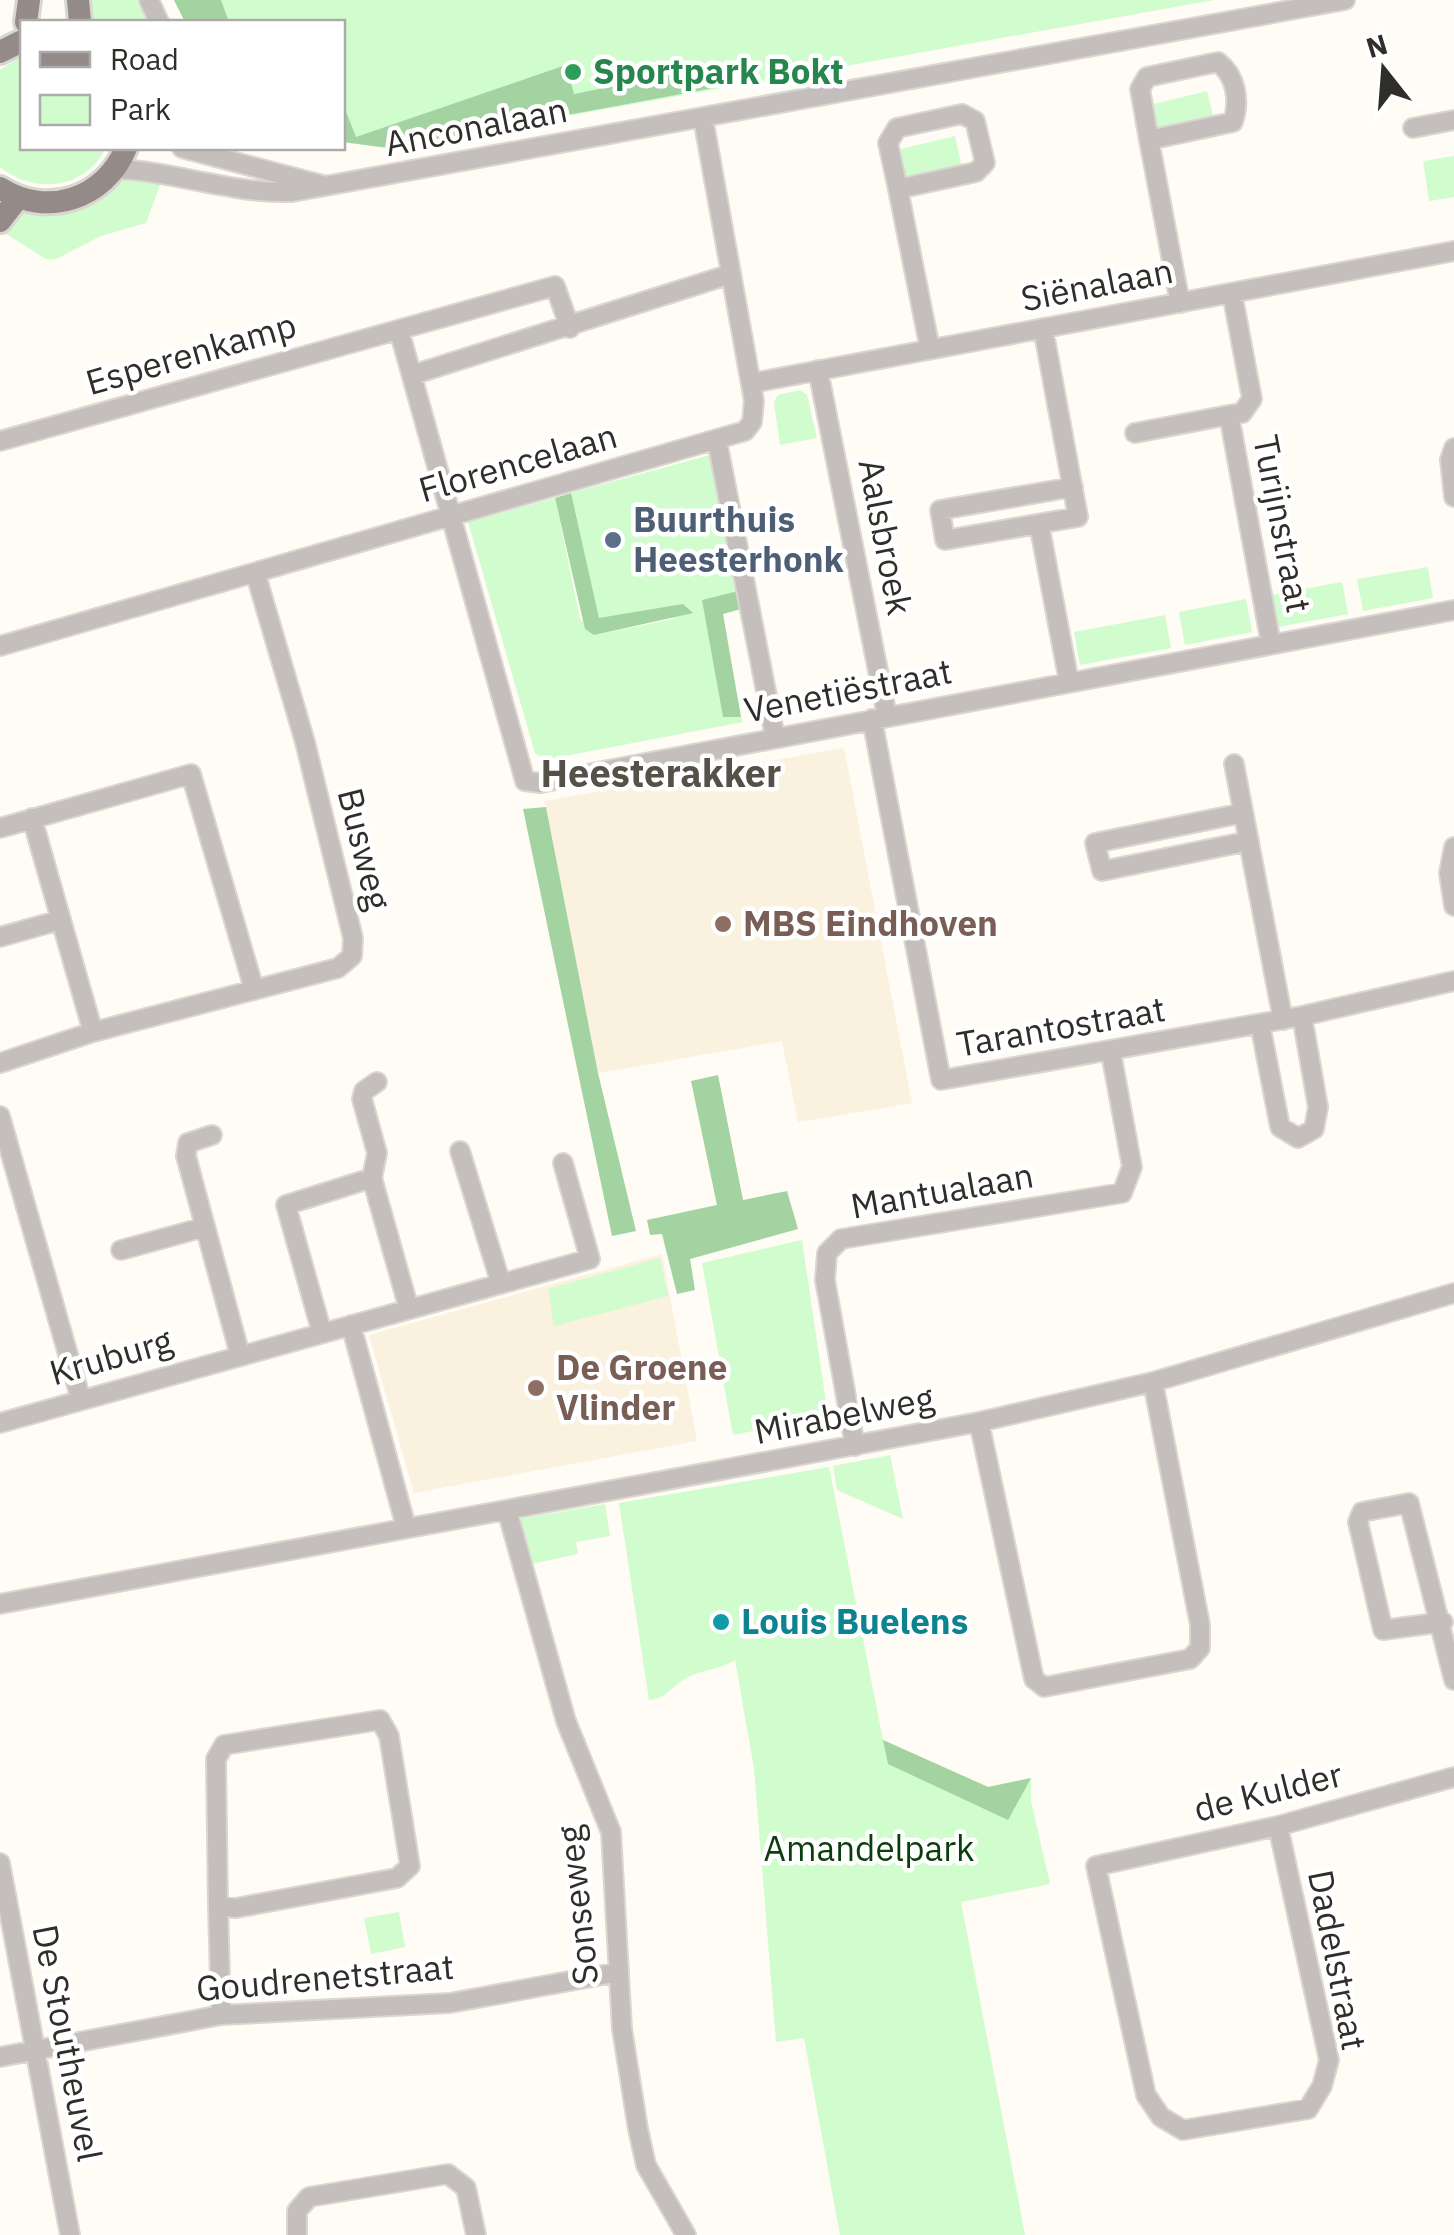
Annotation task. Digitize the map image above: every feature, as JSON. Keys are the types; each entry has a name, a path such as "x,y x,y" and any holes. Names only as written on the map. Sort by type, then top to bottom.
{"main road":[{"path":"0,222 9,193 45,203 71,200 96,188 125,150"}],"street":[{"name":"Anconalaan","path":"114,169 273,193 327,187 1345,0"},
{"path":"1149,140 1233,122 1238,106 1230,71 1218,62 1147,77 1140,89 1149,140 1180,303"},
{"path":"898,189 976,172 985,163 975,121 962,114 897,128 888,142 930,350"},
{"name":"Florencelaan","path":"0,646 745,431 752,422 752,383 703,118"},
{"path":"1413,128 1454,120"},
{"name":"Anconalaan","path":"189,150 327,187"},
{"name":"Siënalaan","path":"752,383 1454,251"},
{"path":"412,375 731,274"},
{"name":"Esperenkamp","path":"0,441 555,286 570,328"},
{"name":"Turijnstraat","path":"1134,432 1242,414 1252,399 1232,293"},
{"path":"1044,328 1073,487 1078,517 945,540 940,510 1073,487"},
{"path":"399,330 452,515"},
{"name":"Aalsbroek","path":"818,370 880,718"},
{"name":"Turijnstraat","path":"1229,416 1272,644"},
{"path":"717,441 776,737"},
{"path":"1454,448 1450,460 1454,496"},
{"name":"Venetiëstraat","path":"452,515 525,781 540,784 1454,610"},
{"path":"1038,524 1069,682"},
{"name":"Busweg","path":"0,1062 92,1032 338,968 354,948 304,742 256,575"},
{"name":"Tarantostraat","path":"880,718 939,1078 947,1081 1282,1020 1454,981"},
{"path":"1234,764 1282,1020"},
{"path":"0,828 191,774 254,990"},
{"path":"1244,813 1094,842 1102,871 1249,841"},
{"path":"32,818 92,1032"},
{"path":"1454,847 1449,873 1454,906"},
{"path":"0,937 60,920"},
{"path":"1260,1024 1280,1127 1298,1138 1314,1128 1318,1107 1302,1016"},
{"name":"Mantualaan","path":"855,1446 826,1280 828,1254 842,1240 1122,1193 1132,1167 1111,1052"},
{"path":"376,1082 364,1090 362,1100 377,1153 372,1178 409,1309"},
{"path":"0,1116 81,1400"},
{"path":"212,1136 188,1143 186,1156 240,1354"},
{"path":"460,1151 501,1284"},
{"name":"Kruburg","path":"0,1422 590,1259 563,1163"},
{"path":"322,1333 286,1205 372,1178"},
{"path":"121,1250 205,1227"},
{"name":"Mirabelweg","path":"0,1604 978,1422 1153,1382 1454,1293"},
{"path":"352,1326 406,1527"},
{"path":"978,1422 1034,1679 1044,1687 1190,1659 1200,1648 1200,1625 1153,1382"},
{"path":"1443,1622 1384,1630 1358,1522 1362,1512 1409,1503 1443,1622 1454,1680"},
{"name":"Sonseweg","path":"507,1510 566,1721 611,1832 622,2029 646,2165 686,2235"},
{"path":"218,1906 236,1908 396,1878 410,1866 389,1736 380,1720 224,1745 216,1759 218,1906 221,2015"},
{"name":"de Kulder","path":"1096,1866 1278,1826 1454,1776"},
{"name":"Dadelstraat","path":"1096,1866 1146,2096 1161,2117 1183,2130 1308,2109 1322,2086 1329,2060 1278,1826"},
{"name":"De Stoutheuvel","path":"0,1863 70,2235"},
{"name":"Goudrenetstraat","path":"0,2058 221,2015 450,2003 619,1972"},
{"path":"297,2235 296,2211 309,2197 448,2174 466,2188 476,2235"}],"shaded area":[{"name":"MBS Eindhoven","path":"844,748 912,1103 798,1122 782,1041 598,1073 545,801"},
{"name":"De Groene Vlinder","path":"662,1254 697,1441 414,1493 369,1335"}],"green space":[{"path":"85,0 139,0 147,20 89,20"},
{"name":"Sportpark Bokt","path":"174,0 1214,0 388,148 345,142 345,20 184,20"},
{"path":"174,0 221,0 228,20 184,20"},
{"path":"20,57 20,150 105,150 97,162 73,179 43,184 28,182 0,167 0,70"},
{"path":"566,65 574,94 713,66 719,87 388,148 345,142 345,109 356,137"},
{"path":"1207,91 1214,120 1157,134 1150,105"},
{"path":"955,136 962,168 905,181 897,150"},
{"path":"1454,156 1454,197 1429,201 1423,161"},
{"path":"121,178 162,179 146,223 101,236 56,259 46,259 3,232 22,208"},
{"path":"800,390 807,395 817,438 780,445 774,402 778,395"},
{"path":"710,455 738,591 703,600 723,717 741,717 743,722 544,760 535,753 468,522 555,498 580,619 595,635 678,618 599,619 571,493"},
{"path":"571,493 599,618 683,604 693,613 594,635 585,629 555,498"},
{"path":"1428,567 1433,598 1363,611 1357,579"},
{"path":"1342,582 1348,614 1278,627 1272,595"},
{"path":"738,591 741,609 723,614 741,717 723,717 702,600"},
{"path":"1246,599 1252,632 1185,645 1179,612"},
{"path":"1165,615 1171,648 1080,665 1074,632"},
{"path":"546,807 598,1073 636,1231 612,1236 523,809"},
{"path":"718,1075 743,1200 787,1191 798,1229 690,1259 695,1290 677,1294 662,1234 650,1235 647,1220 717,1205 691,1081"},
{"path":"802,1240 828,1416 733,1435 702,1263"},
{"path":"660,1258 668,1296 554,1326 548,1289"},
{"path":"890,1455 903,1519 837,1490 833,1466"},
{"name":"Amandelpark","path":"829,1467 883,1740 988,1787 1031,1778 1031,1801 1050,1884 961,1902 1025,2235 840,2235 804,2038 776,2042 754,1768 735,1660 690,1676 664,1695 649,1700 619,1503"},
{"path":"605,1504 610,1536 576,1542 578,1554 531,1564 519,1519"},
{"path":"883,1740 988,1787 1031,1778 1008,1820 888,1764"},
{"path":"399,1912 405,1947 371,1954 364,1918"}],"place":[{"name":"Sportpark Bokt","path":"573,72"},
{"name":"Buurthuis Heesterhonk","path":"613,540"},
{"name":"MBS Eindhoven","path":"723,924"},
{"name":"De Groene Vlinder","path":"536,1388"},
{"name":"Louis Buelens","path":"721,1622"}],"district":[{"name":"Heesterakker","path":"661,774"}]}
